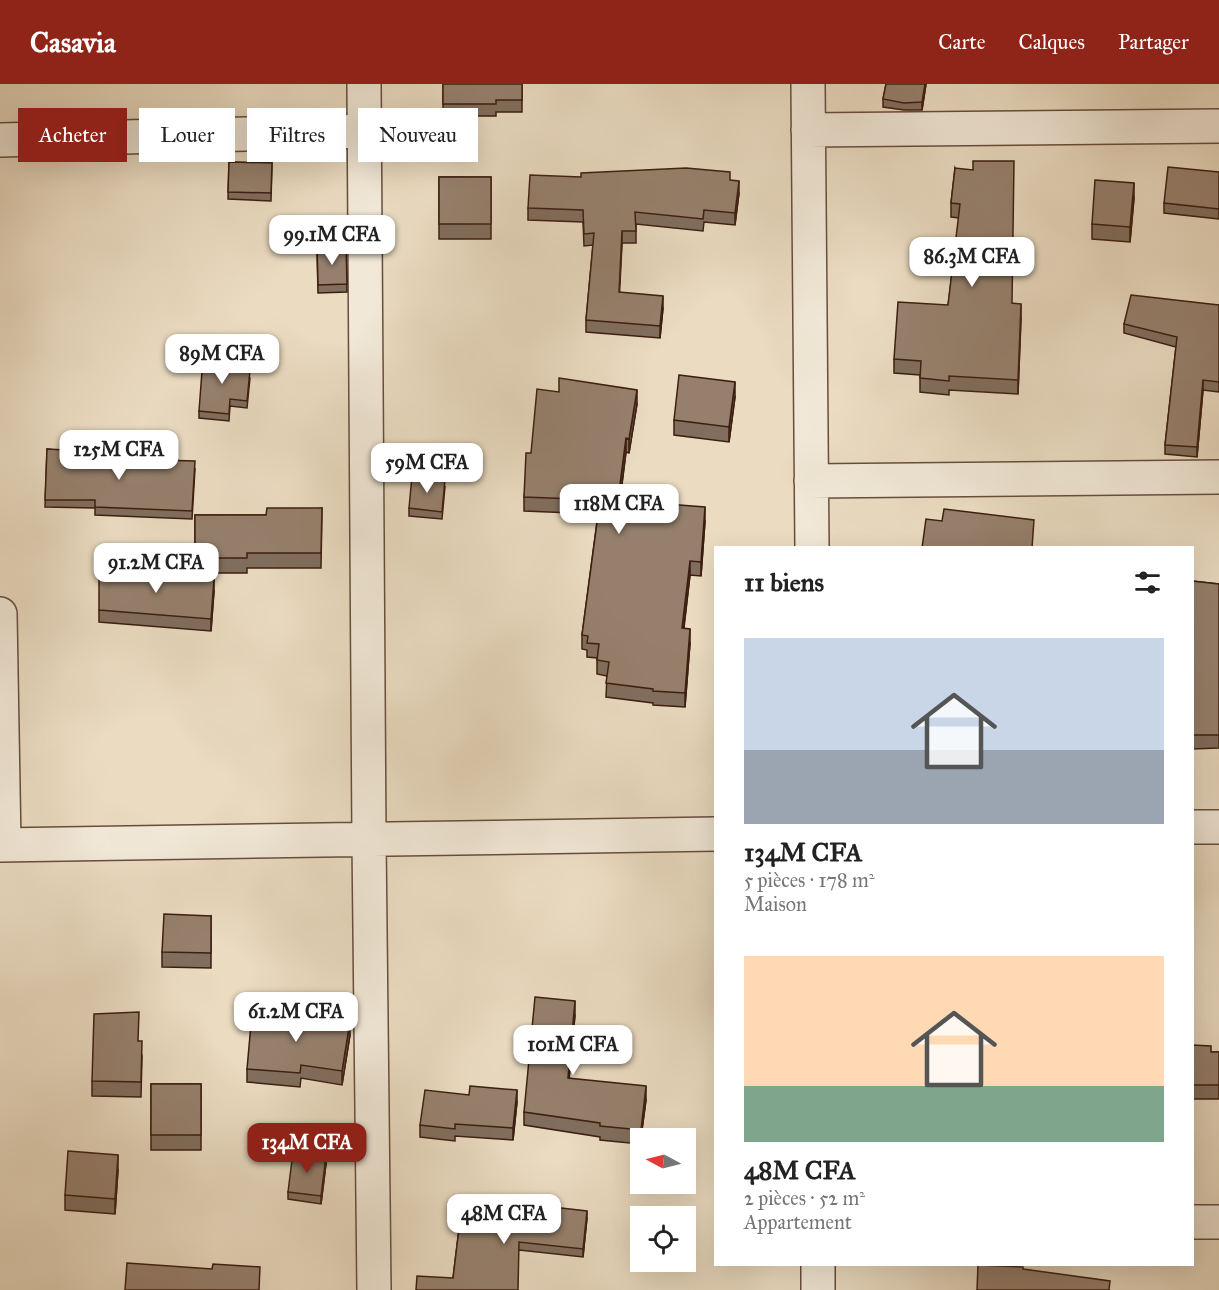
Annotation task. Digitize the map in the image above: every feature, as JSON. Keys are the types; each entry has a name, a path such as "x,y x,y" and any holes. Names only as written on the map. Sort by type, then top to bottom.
{"street":[{"path":"364,84 364,108"},
{"path":"808,84 812,546"},
{"path":"808,130 1219,126"},
{"path":"0,140 358,131"},
{"path":"364,162 374,1290"},
{"path":"812,481 1219,477"},
{"path":"0,614 2,845 714,834"},
{"path":"1194,827 1219,827"},
{"path":"1194,1222 1219,1222"},
{"path":"818,1266 818,1290"}],"building":[{"path":"443,84 522,84 522,100 496,100 496,104 443,104"},
{"path":"886,84 925,84 922,102 904,103 883,99"},
{"path":"973,161 1014,161 1012,303 1021,304 1018,380 949,376 949,381 920,378 921,361 894,359 898,302 948,305 960,204 951,203 955,168 973,170"},
{"path":"229,162 272,163 271,193 228,192"},
{"path":"1168,167 1219,172 1219,209 1164,203"},
{"path":"686,168 730,172 730,180 739,181 735,213 704,210 703,219 635,212 636,231 622,231 619,292 663,296 660,326 586,320 594,233 584,234 583,210 528,208 530,175 581,177 581,173"},
{"path":"439,177 491,177 491,224 439,224"},
{"path":"1095,180 1134,183 1130,227 1092,224"},
{"path":"346,246 347,284 318,285 317,247"},
{"path":"1131,295 1219,305 1219,382 1203,380 1197,447 1165,445 1177,337 1124,324"},
{"path":"203,358 233,360 233,368 250,370 247,401 230,399 229,414 199,411"},
{"path":"679,375 735,382 729,427 674,420"},
{"path":"559,378 637,390 629,439 626,438 618,500 613,500 705,507 701,562 690,561 682,628 690,629 685,693 653,691 653,689 606,683 609,662 597,660 599,644 587,643 588,636 582,635 600,500 524,497 526,453 531,453 537,389 559,392"},
{"path":"47,449 122,453 122,459 195,461 192,511 95,507 95,500 45,500"},
{"path":"412,476 445,479 442,512 409,508"},
{"path":"267,508 322,508 321,553 247,553 247,558 195,558 195,515 266,515"},
{"path":"944,509 1034,520 1032,546 922,546 926,519 942,521"},
{"path":"99,571 141,572 214,579 211,619 99,610"},
{"path":"1194,581 1219,584 1219,735 1194,735"},
{"path":"164,914 211,916 211,953 162,952"},
{"path":"535,997 575,1001 568,1078 646,1086 641,1128 600,1126 600,1123 524,1112"},
{"path":"139,1012 138,1041 142,1041 141,1082 92,1081 94,1014"},
{"path":"252,1013 350,1021 342,1071 301,1065 300,1073 247,1069"},
{"path":"1194,1045 1211,1046 1211,1052 1219,1052 1219,1085 1194,1085"},
{"path":"151,1084 201,1084 201,1135 151,1135"},
{"path":"470,1086 517,1090 513,1128 455,1124 455,1129 420,1125 425,1090 469,1095"},
{"path":"68,1151 118,1155 115,1199 65,1195"},
{"path":"293,1152 326,1156 321,1196 288,1192"},
{"path":"462,1204 544,1214 544,1206 587,1211 583,1249 519,1242 518,1290 416,1290 417,1276 453,1278"},
{"path":"127,1263 212,1269 213,1264 260,1267 259,1290 125,1290"},
{"path":"978,1266 1023,1267 1023,1269 1110,1281 1109,1290 977,1290"}]}
